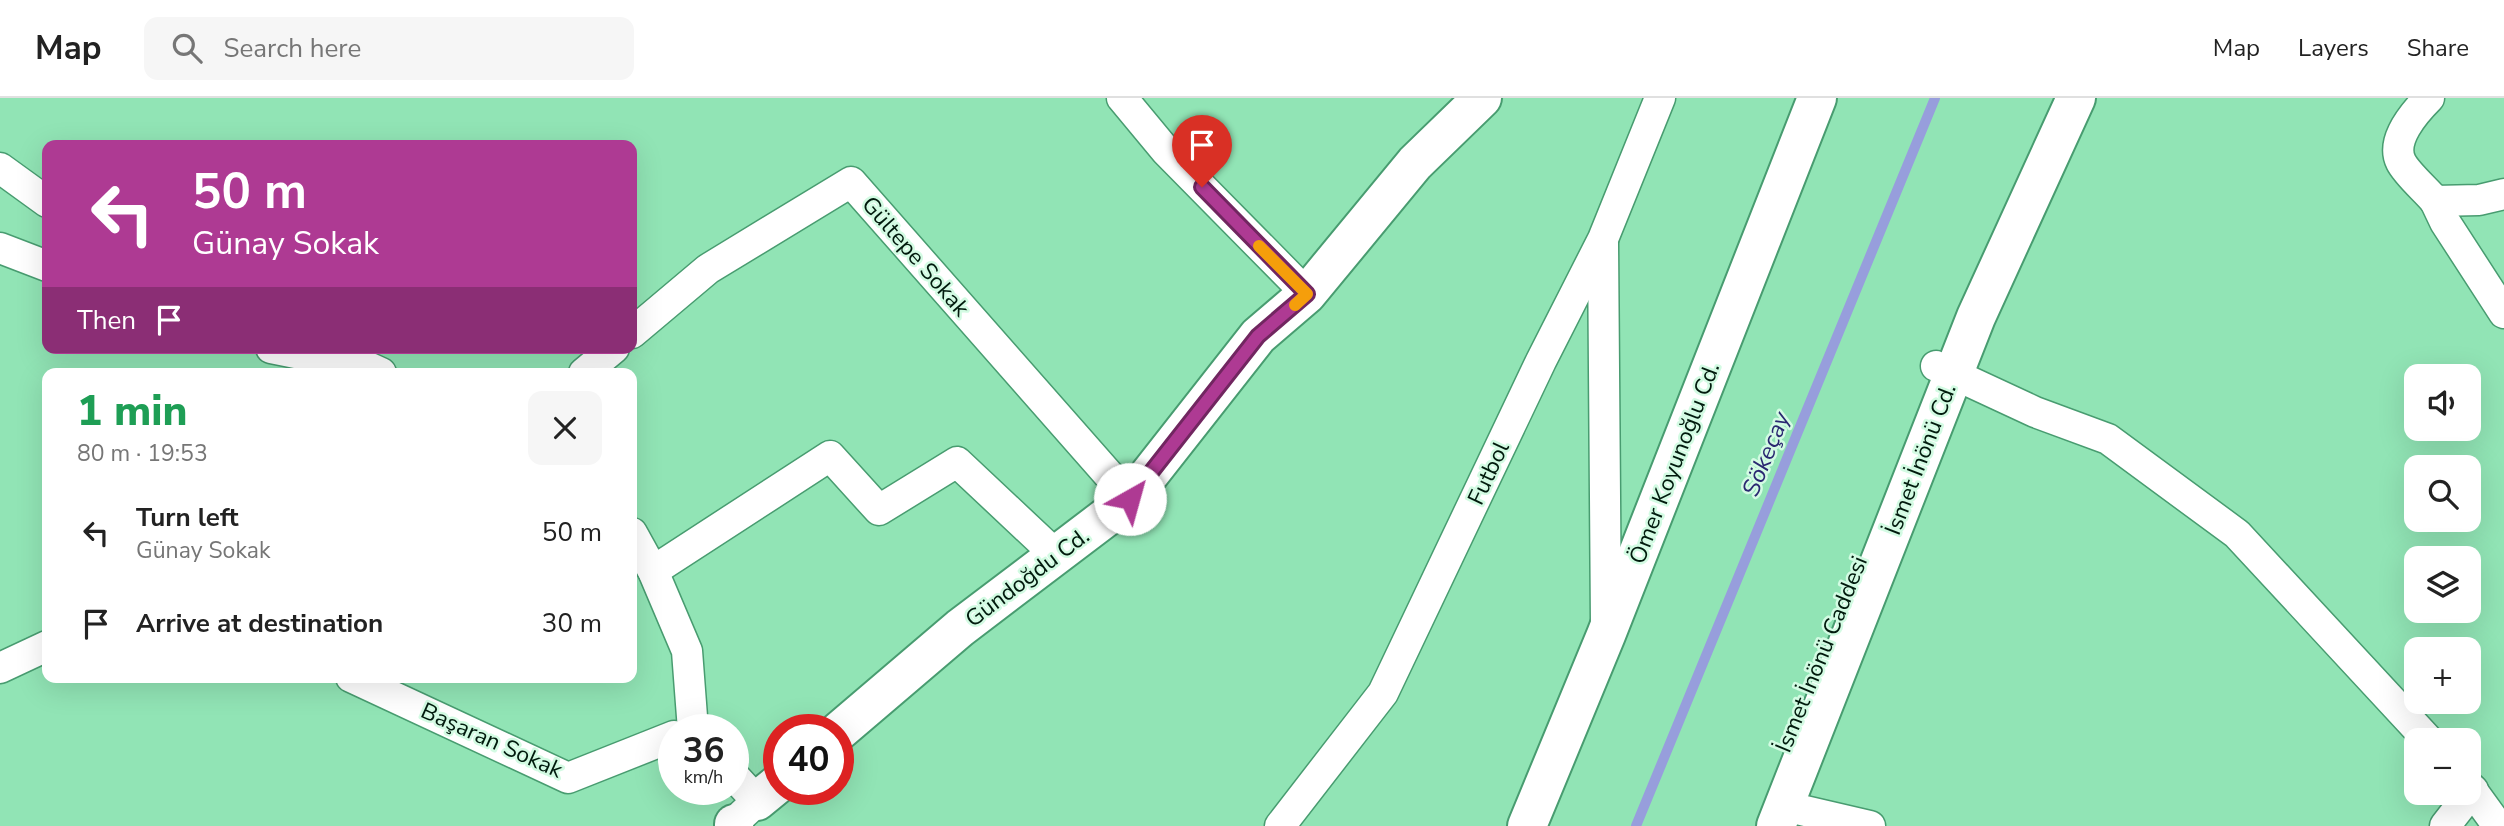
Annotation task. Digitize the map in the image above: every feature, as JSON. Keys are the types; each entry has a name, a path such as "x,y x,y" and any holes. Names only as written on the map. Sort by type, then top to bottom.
{"street":[{"path":"1122,98 1166,151 1307,294"},
{"name":"Gündoğdu Cd.","path":"854,718 960,628 1130,499 1258,336 1307,294 1415,163 1482,98"},
{"name":"Futbol","path":"1280,826 1383,693 1541,361 1603,239 1660,98"},
{"name":"Ömer Koyunoğlu Cd.","path":"1527,826 1606,635 1817,98"},
{"name":"İsmet İnönü Cd.","path":"1780,816 2046,98"},
{"name":"İsmet İnönü Cd.","path":"1944,370 1976,317 2076,98"},
{"path":"2429,98 2412,115 2400,144 2400,162 2435,201 2445,222 2504,313"},
{"path":"0,168 42,198"},
{"name":"Gültepe Sokak","path":"637,329 708,270 851,182 1130,499"},
{"path":"2435,201 2479,200 2504,194"},
{"path":"1603,239 1606,635"},
{"path":"0,248 42,264"},
{"path":"284,354 306,364 370,368"},
{"path":"590,368 607,354"},
{"path":"1944,370 2035,412 2108,439 2237,534 2417,728"},
{"name":"İsmet İnönü Caddesi","path":"1752,826 1944,370"},
{"path":"653,571 830,456 879,510 957,462 1056,555"},
{"path":"637,542 653,571 687,651 687,714"},
{"path":"0,668 42,648"},
{"name":"Başaran Sokak","path":"364,683 568,778 658,742"},
{"path":"2481,802 2498,826"},
{"path":"2445,826 2459,805"},
{"path":"1780,816 1870,826"}],"waterway":[{"name":"Sökeçay","path":"1636,826 1935,98"}],"slow traffic":[{"path":"1259,246 1307,294 1295,305"}],"route":[{"path":"1130,499 1258,336 1307,294 1202,187"}]}
